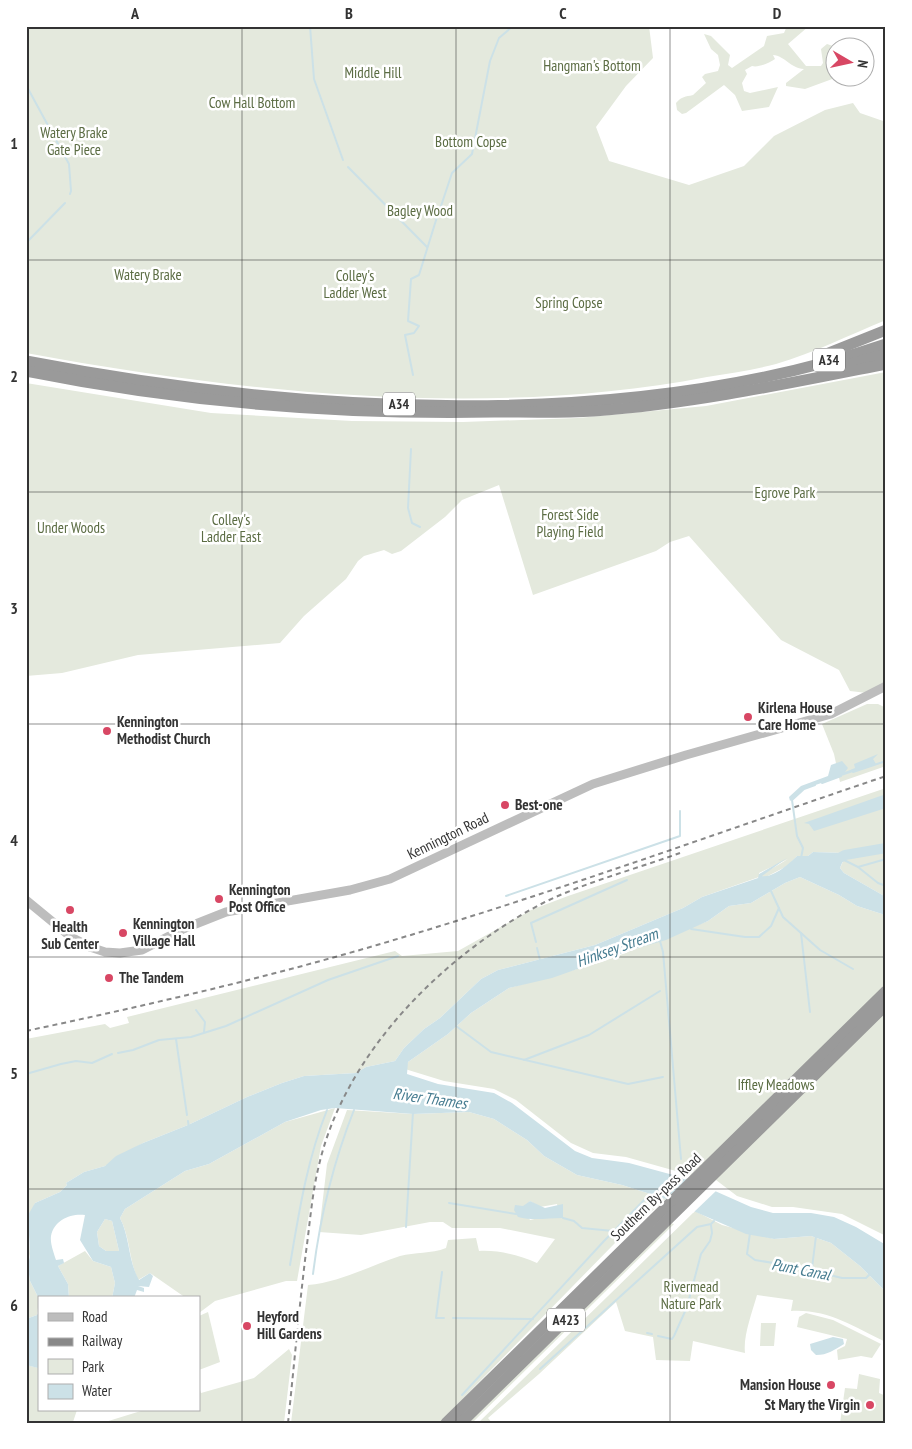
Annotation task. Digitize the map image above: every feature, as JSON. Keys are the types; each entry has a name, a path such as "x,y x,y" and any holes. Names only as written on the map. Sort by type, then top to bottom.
{"highway":[{"path":"772,380 886,330"},
{"name":"A34","path":"26,361 117,377 239,392 325,400 444,405 601,401 772,380 886,344"},
{"name":"A34","path":"26,371 115,386 238,402 384,412 593,411 683,401 886,354"},
{"path":"772,380 886,364"},
{"name":"Southern By-pass Road","path":"718,1165 886,991"},
{"name":"Southern By-pass Road","path":"461,1423 664,1218 886,1005"},
{"name":"Southern By-pass Road","path":"446,1423 664,1218"}],"street":[{"name":"Kennington Road","path":"26,900 72,937 90,947 104,952 120,953 142,950 183,929 226,912 350,890 390,879 593,784 686,755 831,714 884,690"}],"green space":[{"name":"Bagley Wood","path":"26,26 649,26 653,58 626,86 596,127 609,161 689,185 744,166 774,136 825,110 853,103 860,113 886,122 886,320 804,355 750,370 624,390 539,397 366,396 279,389 193,380 26,353"},
{"path":"787,26 809,26 788,44 806,66 821,66 823,63 821,49 824,46 824,82 805,89 786,86 786,83 804,69 795,67 781,57 773,55 775,59 770,62 760,66 752,66 745,70 747,74 742,83 744,91 750,93 778,87 769,107 742,111 735,95 724,85 686,113 682,114 677,110 676,103 678,101 693,95 706,83 702,77 705,74 718,71 720,65 718,55 711,49 704,34 711,36 730,55 728,65 732,68 764,46 767,36 784,33"},
{"path":"886,372 886,681 867,693 850,691 839,670 781,640 689,536 670,542 656,551 533,595 499,485 462,500 445,517 401,551 392,554 384,550 364,556 358,561 346,579 304,616 280,643 138,655 62,673 26,676 26,383 211,413 352,421 463,422 578,418 706,406"},
{"path":"867,704 878,704 886,708 886,766 840,782 834,754 822,724"},
{"path":"886,788 886,844 882,846 846,853 813,852 808,856 797,856 789,865 766,877 761,875 788,859 759,873 759,877 702,897 683,908 595,945 498,970 481,979 440,1018 424,1029 404,1048 395,1061 366,1067 356,1073 304,1076 282,1083 143,1143 105,1166 84,1172 66,1183 67,1185 60,1192 35,1203 28,1228 30,1254 28,1261 30,1281 38,1297 38,1307 37,1315 26,1319 26,1039 105,1024 110,1028 129,1023 127,1017 395,951 402,956 458,951 531,910"},
{"path":"886,852 886,897 844,873 840,868 845,857"},
{"name":"Iffley Meadows","path":"800,877 839,895 857,906 882,914 886,919 886,1236 842,1214 793,1207 772,1207 737,1196 699,1167 690,1175 626,1157 593,1153 571,1143 516,1100 494,1089 444,1081 405,1069 408,1062 448,1034 471,1013 509,988 602,962 708,921 729,906 751,903 785,883"},
{"path":"335,1108 321,1146 297,1281 286,1281 215,1301 200,1312 200,1296 183,1296 150,1273 138,1280 126,1233 120,1218 125,1209 185,1171 209,1164 285,1122"},
{"path":"347,1110 413,1114 469,1112 494,1119 527,1140 544,1156 577,1175 622,1185 666,1199 615,1243 439,1423 291,1423 308,1285 332,1281 400,1256 440,1250 446,1248 448,1240 476,1238 479,1251 509,1254 537,1263 555,1239 500,1228 452,1228 443,1222 430,1222 361,1235 319,1232 327,1164","holes":["530,1201 540,1207 557,1204 560,1218 543,1217 530,1220 523,1207"]},
{"name":"Rivermead Nature Park","path":"695,1211 722,1225 774,1239 811,1236 831,1243 860,1266 886,1292 886,1342 829,1316 805,1311 791,1311 793,1300 757,1295 747,1332 745,1353 693,1341 690,1361 656,1360 653,1337 625,1331 616,1302 539,1374 488,1418 492,1423 478,1423"},
{"path":"105,1219 112,1221 119,1251 106,1251 99,1246 97,1232"},
{"path":"670,1223 674,1224 472,1423 466,1423"},
{"path":"85,1251 93,1261 111,1267 115,1283 112,1296 69,1296 68,1284 58,1266"},
{"path":"208,1312 220,1362 200,1370 200,1316"},
{"path":"806,1313 833,1320 881,1344 872,1358 861,1356 838,1360 837,1350 845,1346 847,1339 797,1327 799,1317"},
{"path":"761,1323 776,1323 774,1346 760,1346"},
{"path":"289,1349 292,1355 284,1423 102,1423 138,1412 200,1412 200,1390 201,1393 254,1378"},
{"path":"26,1365 38,1368 38,1412 76,1412 73,1422 26,1423"},
{"path":"859,1374 880,1379 879,1393 886,1396 886,1423 840,1423 845,1388 857,1389"}],"water":[{"path":"878,754 873,759 876,764 804,789 790,801 789,797 801,786 828,776 831,765 842,761 848,768 845,772 855,768 854,764"},
{"path":"886,794 886,808 814,831 809,824 804,823"},
{"name":"River Thames","path":"813,852 846,853 840,868 844,873 886,897 886,919 882,914 857,906 839,895 800,877 785,883 751,903 729,906 708,921 666,940 631,950 552,978 509,988 471,1013 448,1034 408,1062 407,1074 438,1084 494,1093 512,1103 575,1151 592,1158 629,1163 688,1179 751,1207 773,1213 811,1213 834,1217 856,1227 886,1245 886,1292 860,1266 831,1243 811,1236 774,1239 746,1234 666,1199 622,1185 577,1175 544,1156 527,1140 494,1119 469,1112 413,1114 335,1108 321,1110 285,1122 209,1164 185,1171 125,1209 120,1218 126,1233 135,1273 139,1280 150,1273 153,1276 149,1287 138,1286 144,1288 144,1292 137,1290 135,1296 112,1296 115,1283 111,1267 93,1261 80,1240 85,1215 74,1215 59,1222 51,1236 56,1260 63,1259 64,1263 58,1266 68,1284 69,1296 38,1297 30,1281 28,1268 30,1254 28,1215 35,1203 60,1192 67,1185 66,1183 84,1172 105,1166 116,1156 143,1143 282,1083 304,1076 356,1073 366,1067 395,1061 404,1048 424,1029 440,1018 481,979 498,970 595,945 683,908 702,897 758,878 759,874 787,858 762,876 776,873 797,856 808,856","holes":["105,1219 112,1221 119,1251 106,1251 99,1246 97,1232"]},
{"path":"530,1201 545,1208 563,1204 563,1218 535,1219 518,1217 514,1210 515,1205 523,1206"},
{"path":"38,1314 38,1368 26,1365 26,1319"},
{"path":"833,1337 843,1339 844,1344 824,1354 816,1355 811,1350 810,1344"}],"pier":[{"path":"690,1177 717,1190 693,1213 665,1201"}],"waterway":[{"path":"310,26 314,79 343,160"},
{"path":"440,209 452,173 472,154 490,61 499,38 513,26"},
{"path":"26,85 69,164 70,194"},
{"path":"348,167 427,247"},
{"path":"26,243 65,203"},
{"path":"413,375 405,335 414,333 419,326 408,321 411,279 419,275 437,217"},
{"path":"411,449 408,508 412,523 420,527"},
{"path":"853,772 886,761"},
{"path":"822,783 841,776"},
{"path":"801,858 803,848 797,836 792,800 804,789 815,785"},
{"path":"506,896 680,836 680,811"},
{"name":"Hinksey Stream","path":"834,861 845,855 886,848"},
{"path":"844,860 858,867 886,859"},
{"path":"858,867 878,883 886,886"},
{"path":"536,942 531,923 627,880"},
{"path":"771,891 783,917 820,950 853,969"},
{"path":"691,929 745,937 759,937 771,926 779,908"},
{"path":"801,933 810,1012"},
{"path":"660,941 663,952 681,1159"},
{"path":"537,948 540,960"},
{"path":"118,1053 133,1050 159,1040 191,1037 226,1026 328,980 398,956"},
{"path":"524,1060 589,1035 660,991"},
{"path":"196,1010 205,1022 204,1032"},
{"path":"456,1026 491,1052 628,1084 663,1077"},
{"path":"176,1039 187,1115"},
{"path":"26,1074 76,1061 92,1063 112,1054"},
{"path":"290,1265 309,1167 327,1110"},
{"path":"313,1274 328,1190 354,1110"},
{"name":"River Thames","path":"406,1227 413,1112"},
{"path":"188,1121 189,1128"},
{"path":"462,1395 604,1241 652,1192"},
{"path":"449,1203 516,1214"},
{"path":"563,1218 574,1221 582,1228 613,1231"},
{"path":"540,1369 697,1227 711,1224 714,1221"},
{"path":"658,1336 672,1339 674,1336 687,1307 701,1254 710,1241 711,1225"},
{"name":"Punt Canal","path":"750,1233 747,1254 755,1260 792,1266 842,1278 866,1278 870,1274"},
{"path":"811,1276 816,1236"},
{"path":"442,1272 436,1318 444,1318"},
{"path":"453,1318 533,1319"},
{"path":"647,1333 652,1334"}],"railway":[{"path":"26,1031 202,991 377,945 569,885 886,776"},
{"path":"288,1423 306,1252 319,1165 332,1123 351,1083 376,1045 405,1010 437,977 472,948 509,922 563,894 680,853"}],"place":[{"name":"Kirlena House Care Home","path":"748,717"},
{"name":"Kennington Methodist Church","path":"107,731"},
{"name":"Best-one","path":"505,805"},
{"name":"Kennington Post Office","path":"219,899"},
{"name":"Health Sub Center","path":"70,910"},
{"name":"Kennington Village Hall","path":"123,933"},
{"name":"The Tandem","path":"109,978"},
{"name":"Heyford Hill Gardens","path":"247,1326"},
{"name":"Mansion House","path":"831,1385"},
{"name":"St Mary the Virgin","path":"870,1405"}],"park label":[{"name":"Hangman's Bottom","path":"592,66"},
{"name":"Middle Hill","path":"373,73"},
{"name":"Cow Hall Bottom","path":"252,103"},
{"name":"Watery Brake Gate Piece","path":"74,142"},
{"name":"Bottom Copse","path":"471,142"},
{"name":"Watery Brake","path":"148,275"},
{"name":"Colley's Ladder West","path":"355,284"},
{"name":"Spring Copse","path":"569,303"},
{"name":"Egrove Park","path":"785,493"},
{"name":"Forest Side Playing Field","path":"570,524"},
{"name":"Under Woods","path":"71,528"},
{"name":"Colley's Ladder East","path":"231,528"}]}
